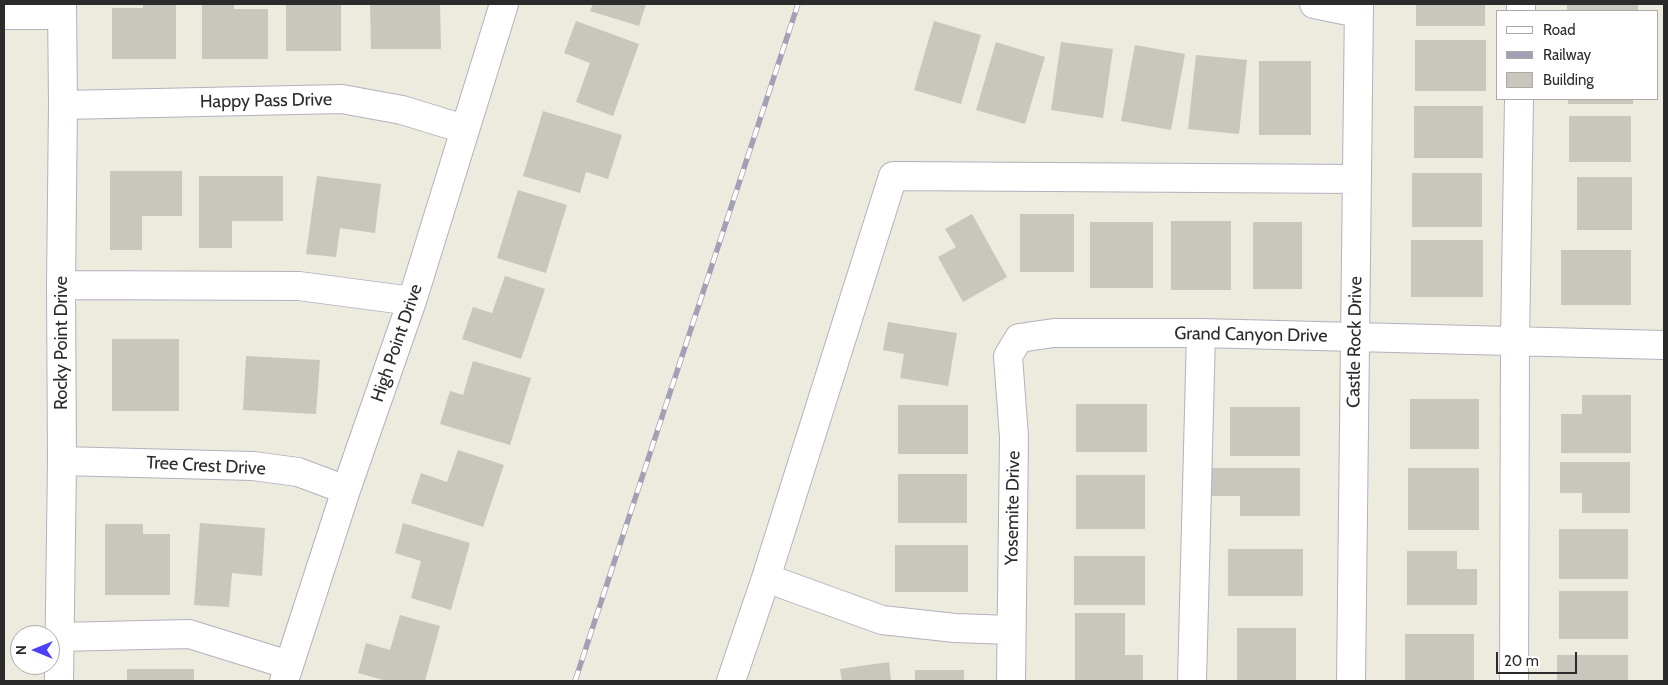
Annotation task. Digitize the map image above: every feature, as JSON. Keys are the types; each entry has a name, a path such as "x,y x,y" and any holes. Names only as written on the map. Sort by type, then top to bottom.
{"street":[{"name":"High Point Drive","path":"286,673 346,490 412,301 504,4"},
{"path":"1314,4 1359,8"},
{"name":"Castle Rock Drive","path":"1351,681 1359,8"},
{"path":"4,15 62,9"},
{"name":"Rocky Point Drive","path":"58,625 62,461 62,9"},
{"name":"Happy Pass Drive","path":"63,106 342,99 402,110 464,129"},
{"path":"1514,681 1514,342 1519,100"},
{"path":"731,681 766,578 893,176 1357,179"},
{"path":"61,285 299,286 412,301"},
{"name":"Grand Canyon Drive","path":"1018,338 1054,333 1201,333 1664,345"},
{"path":"1192,681 1201,333"},
{"name":"Yosemite Drive","path":"1011,681 1014,437 1008,356 1018,338"},
{"name":"Tree Crest Drive","path":"62,461 253,466 298,472 346,490"},
{"path":"766,578 882,620 955,628 1011,630"},
{"path":"60,637 189,634 286,673"}],"building":[{"path":"143,4 176,4 176,59 112,59 112,8 143,8"},
{"path":"202,4 234,4 234,9 268,9 268,59 202,59"},
{"path":"286,4 341,4 341,51 286,51"},
{"path":"370,4 440,4 441,49 371,49"},
{"path":"593,4 646,4 639,26 590,11"},
{"path":"1416,4 1485,4 1485,26 1416,26"},
{"path":"1567,4 1638,4 1638,10 1567,10"},
{"path":"576,21 639,44 613,116 576,102 590,63 564,53"},
{"path":"934,21 981,35 961,104 914,90"},
{"path":"1415,40 1486,40 1486,91 1415,91"},
{"path":"996,42 1045,57 1025,124 976,110"},
{"path":"1061,42 1113,49 1103,118 1051,110"},
{"path":"1135,45 1185,54 1171,130 1121,121"},
{"path":"1196,55 1247,60 1239,134 1188,129"},
{"path":"1259,61 1311,61 1311,135 1259,135"},
{"path":"1568,100 1633,100 1633,104 1568,104"},
{"path":"1414,106 1483,106 1483,158 1414,158"},
{"path":"543,111 622,135 608,179 586,172 580,193 523,176"},
{"path":"1569,116 1631,116 1631,162 1569,162"},
{"path":"110,171 182,171 182,216 142,216 142,250 110,250"},
{"path":"1412,173 1482,173 1482,227 1412,227"},
{"path":"199,176 283,176 283,221 232,221 232,248 199,248"},
{"path":"317,176 381,184 375,233 340,228 336,257 306,254"},
{"path":"1577,177 1632,177 1632,230 1577,230"},
{"path":"518,190 567,205 546,273 497,258"},
{"path":"972,214 1007,277 963,302 938,257 956,247 945,229"},
{"path":"1020,214 1074,214 1074,272 1020,272"},
{"path":"1171,221 1231,221 1231,290 1171,290"},
{"path":"1090,222 1153,222 1153,288 1090,288"},
{"path":"1253,222 1302,222 1302,289 1253,289"},
{"path":"1411,240 1483,240 1483,297 1411,297"},
{"path":"1561,250 1631,250 1631,305 1561,305"},
{"path":"505,276 545,289 521,359 462,339 473,307 492,313"},
{"path":"888,322 957,333 948,386 900,378 904,354 883,350"},
{"path":"112,339 179,339 179,411 112,411"},
{"path":"246,356 320,360 316,414 243,410"},
{"path":"473,361 531,378 510,445 440,424 450,391 463,395"},
{"path":"1582,395 1631,395 1631,453 1561,453 1561,414 1582,414"},
{"path":"1410,399 1479,399 1479,449 1410,449"},
{"path":"1076,404 1147,404 1147,452 1076,452"},
{"path":"898,405 968,405 968,454 898,454"},
{"path":"1230,407 1300,407 1300,456 1230,456"},
{"path":"458,450 504,465 483,527 411,503 421,473 447,482"},
{"path":"1560,462 1630,462 1630,513 1582,513 1582,493 1560,493"},
{"path":"1202,468 1300,468 1300,516 1240,516 1240,496 1202,496"},
{"path":"1408,468 1479,468 1479,530 1408,530"},
{"path":"898,474 967,474 967,523 898,523"},
{"path":"1076,475 1145,475 1145,529 1076,529"},
{"path":"200,523 265,528 262,576 232,573 229,607 194,605"},
{"path":"403,523 470,543 451,610 411,598 421,561 395,553"},
{"path":"105,524 143,524 143,534 170,534 170,595 105,595"},
{"path":"1559,529 1628,529 1628,579 1559,579"},
{"path":"895,545 968,545 968,592 895,592"},
{"path":"1228,549 1303,549 1303,596 1228,596"},
{"path":"1407,551 1457,551 1457,569 1477,569 1477,605 1407,605"},
{"path":"1074,556 1145,556 1145,605 1074,605"},
{"path":"1559,591 1628,591 1628,639 1559,639"},
{"path":"1075,613 1125,613 1125,655 1143,655 1143,681 1075,681"},
{"path":"400,615 440,626 425,681 387,681 358,673 366,643 390,650"},
{"path":"1237,628 1296,628 1296,681 1237,681"},
{"path":"1405,634 1474,634 1474,681 1405,681"},
{"path":"1557,655 1628,655 1628,681 1557,681"},
{"path":"889,662 891,681 842,681 840,669"},
{"path":"127,669 194,669 194,681 127,681"},
{"path":"915,670 964,670 964,681 915,681"}],"railway":[{"path":"575,681 798,4"}]}
